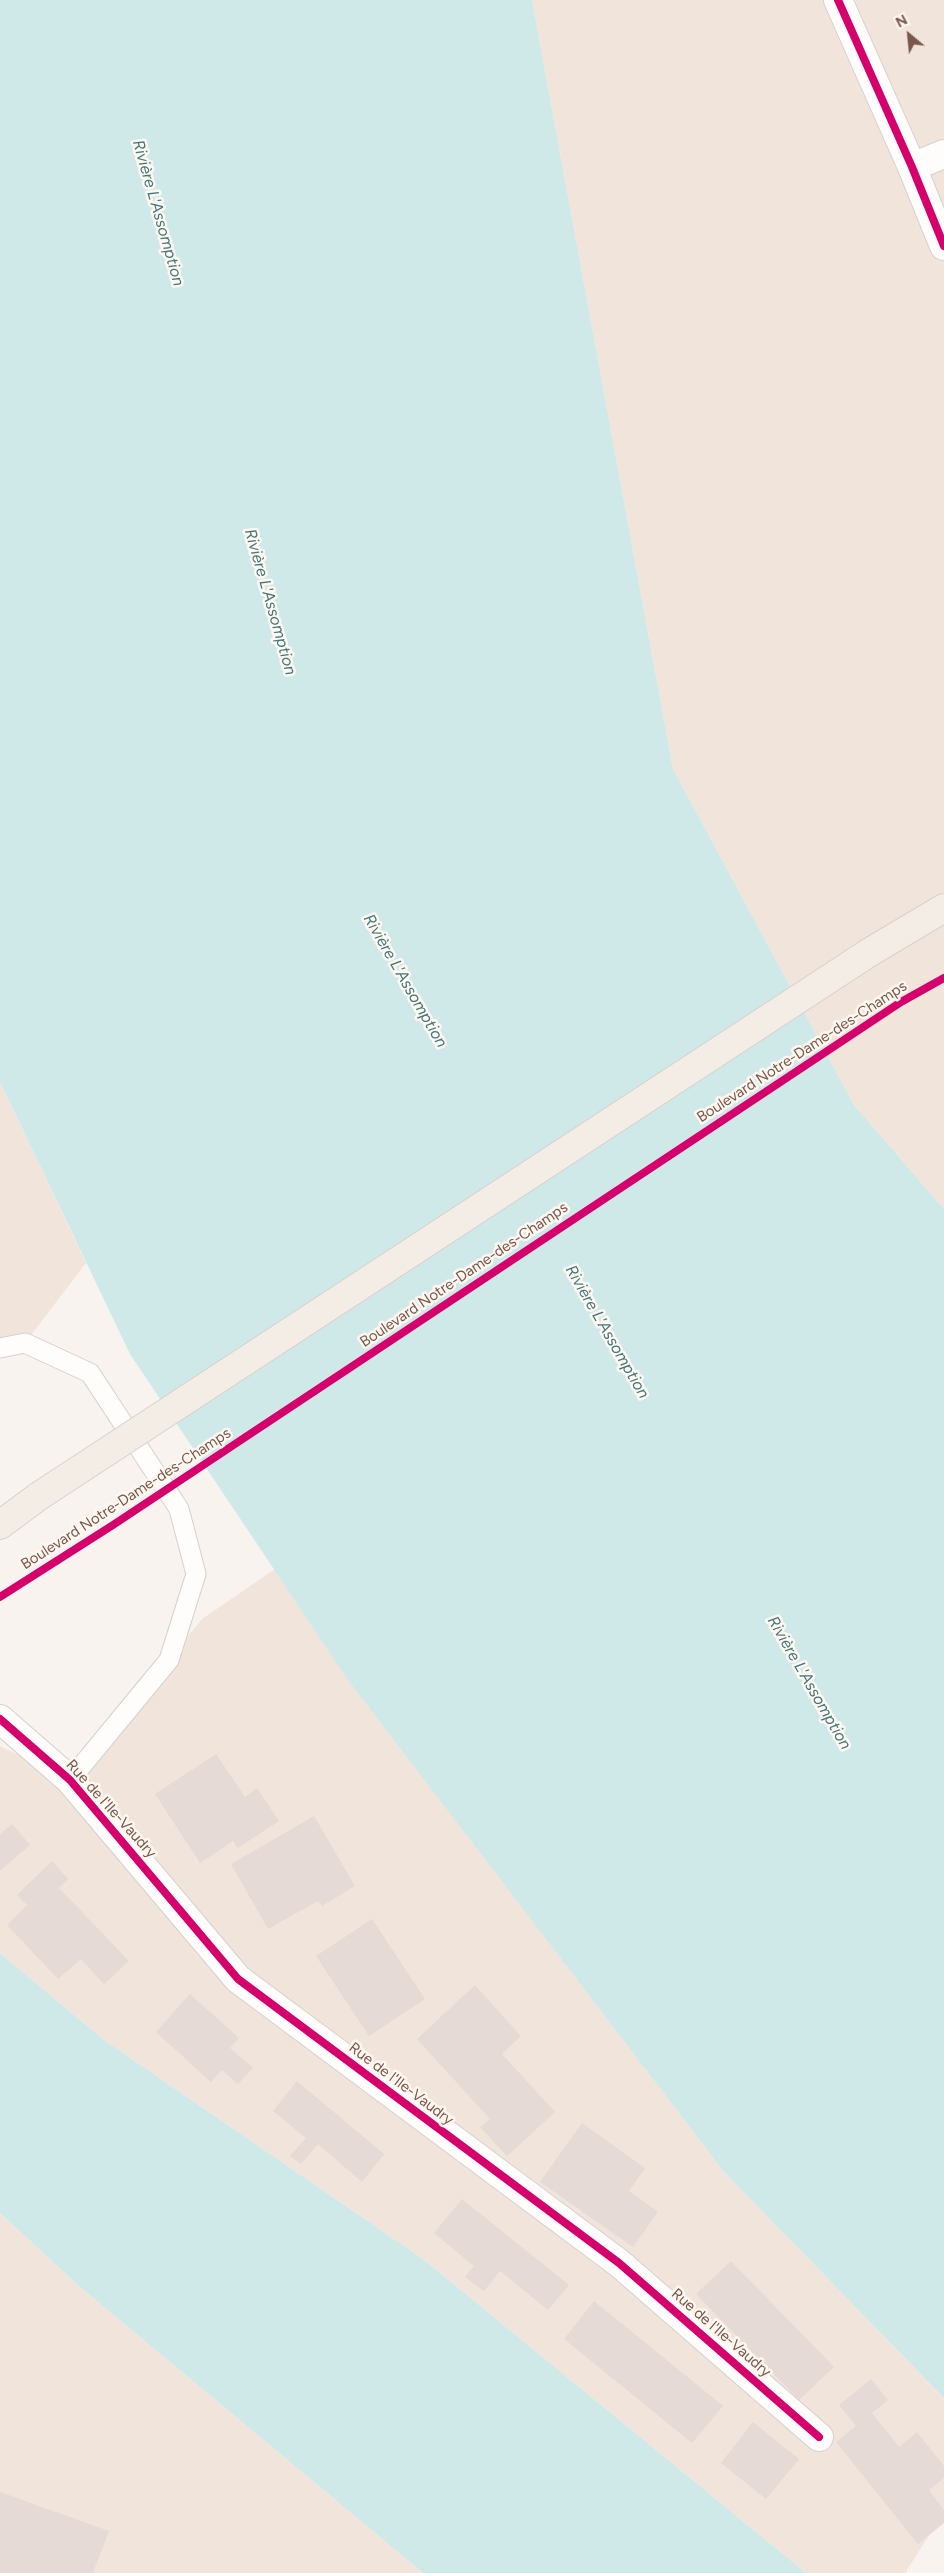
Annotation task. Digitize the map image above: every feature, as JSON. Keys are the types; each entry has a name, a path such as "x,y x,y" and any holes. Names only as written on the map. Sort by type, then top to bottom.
{"main road":[{"path":"0,1525 39,1496 870,952 944,908"}],"street":[{"path":"838,0 912,167 944,246"},
{"path":"912,167 944,154"},
{"name":"Rue de l'Ile-Vaudry","path":"0,1719 70,1780 238,1979 619,2263 819,2437"}],"lane":[{"path":"0,1348 25,1342 90,1373 179,1510 196,1574 169,1660 70,1780"}],"shaded area":[{"path":"532,0 944,0 944,1209 854,1105 673,769"},
{"path":"0,1082 86,1263 25,1343 0,1348"},
{"path":"275,1569 349,1680 724,2172 944,2398 944,2512 905,2573 806,2573 423,2259 104,2040 0,1953 0,1746 70,1780 202,1619"},
{"path":"0,2213 80,2287 423,2573 0,2573"}],"water":[{"name":"Rivière L'Assomption","path":"0,0 532,0 673,769 854,1105 944,1209 944,2398 724,2172 348,1680 130,1354 0,1082"},
{"path":"0,1953 104,2040 423,2259 806,2573 423,2573 80,2287 0,2213"}],"building":[{"path":"216,1754 245,1797 257,1788 279,1821 238,1848 233,1841 200,1863 155,1794"},
{"path":"314,1816 355,1886 322,1906 318,1901 268,1929 231,1864"},
{"path":"12,1824 30,1845 0,1871 0,1834"},
{"path":"52,1861 68,1879 59,1888 129,1961 104,1984 81,1959 58,1979 7,1925 27,1905 17,1895"},
{"path":"372,1919 425,1999 369,2036 316,1956"},
{"path":"475,1985 521,2036 502,2054 555,2112 507,2156 480,2127 490,2119 417,2039"},
{"path":"190,1994 239,2038 230,2048 253,2068 238,2084 222,2070 211,2082 156,2032"},
{"path":"297,2081 384,2154 362,2182 318,2144 301,2164 290,2156 306,2138 273,2111"},
{"path":"582,2123 645,2168 629,2191 658,2212 633,2247 540,2182"},
{"path":"462,2199 569,2285 548,2310 500,2271 484,2291 465,2277 474,2266 434,2233"},
{"path":"731,2261 834,2367 799,2400 696,2294"},
{"path":"594,2301 723,2406 692,2443 564,2339"},
{"path":"871,2379 888,2400 872,2413 899,2447 917,2432 944,2466 944,2478 929,2490 944,2510 944,2523 918,2544 836,2442 856,2426 839,2405"},
{"path":"753,2422 799,2459 766,2499 721,2463"},
{"path":"0,2492 109,2531 93,2573 0,2573"}],"cycle path":[{"path":"838,0 912,167 944,246"},
{"name":"Boulevard Notre-Dame-des-Champs","path":"0,1597 113,1525 901,1002 944,978"},
{"path":"0,1719 70,1780 238,1979 619,2263 819,2437"}]}
